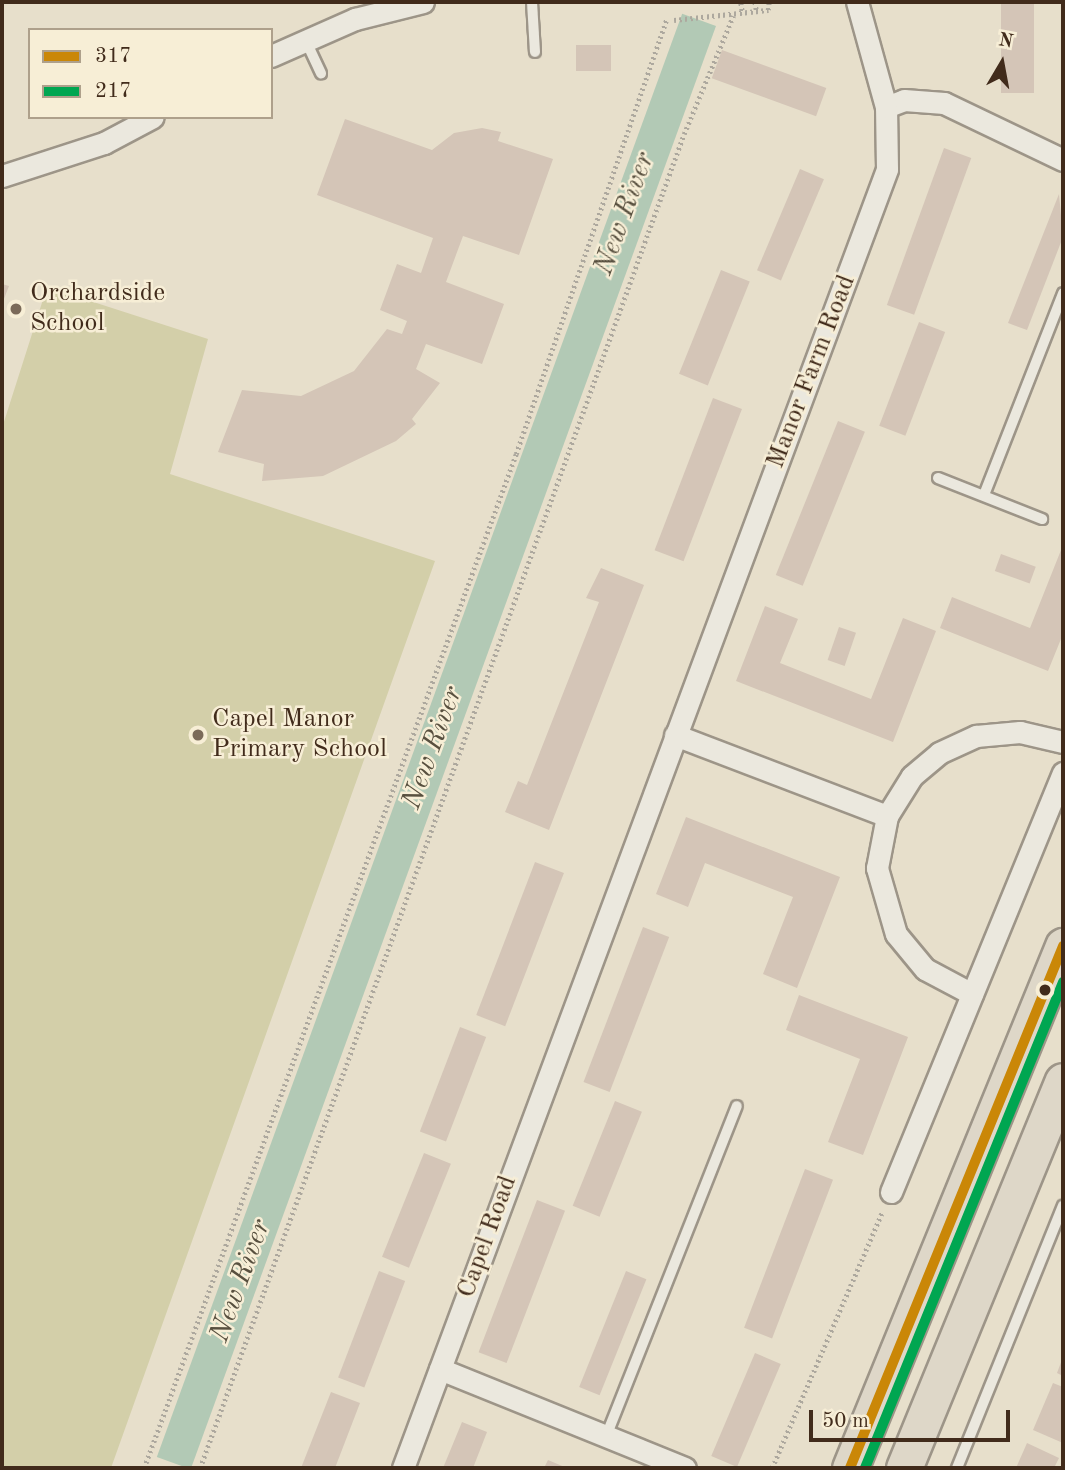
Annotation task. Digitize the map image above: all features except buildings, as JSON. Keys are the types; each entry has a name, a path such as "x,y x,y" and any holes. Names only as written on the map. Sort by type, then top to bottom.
{"highway":[{"path":"850,1468 1063,946"},
{"path":"904,1468 1063,1081"}],"street":[{"path":"273,55 374,8 423,2"},
{"name":"Manor Farm Road","path":"573,1006 887,169 886,107 857,2"},
{"path":"886,107 904,100 944,103 1063,160"},
{"path":"2,176 104,143 149,119"},
{"path":"972,994 925,969 896,934 877,868 887,816 912,776 939,753 976,736 1020,732 1063,742"},
{"path":"675,735 887,816"},
{"path":"891,1192 1063,773"},
{"name":"Capel Road","path":"403,1468 573,1006"},
{"path":"440,1369 605,1439 685,1468"}],"lane":[{"path":"532,2 535,52"},
{"path":"305,39 321,74"},
{"path":"984,495 1063,293"},
{"path":"938,478 1042,519"},
{"path":"605,1439 737,1106"},
{"path":"957,1468 1063,1206"}],"path":[{"path":"755,2 757,12"},
{"path":"674,19 757,12 768,10 769,2"},
{"path":"741,3 743,14"},
{"path":"200,1468 684,134 733,16"},
{"path":"144,1468 516,454 666,20"},
{"path":"772,1468 891,1192"}],"shaded area":[{"path":"47,287 208,339 170,474 435,561 111,1468 2,1468 2,428"}],"water":[{"name":"New River","path":"682,14 716,26 191,1468 157,1457"}],"transit line":[{"name":"317","path":"850,1468 1063,946"},
{"name":"217","path":"865,1468 1063,982"}],"place":[{"name":"Orchardside School","path":"16,309"},
{"name":"Capel Manor Primary School","path":"198,735"}]}
